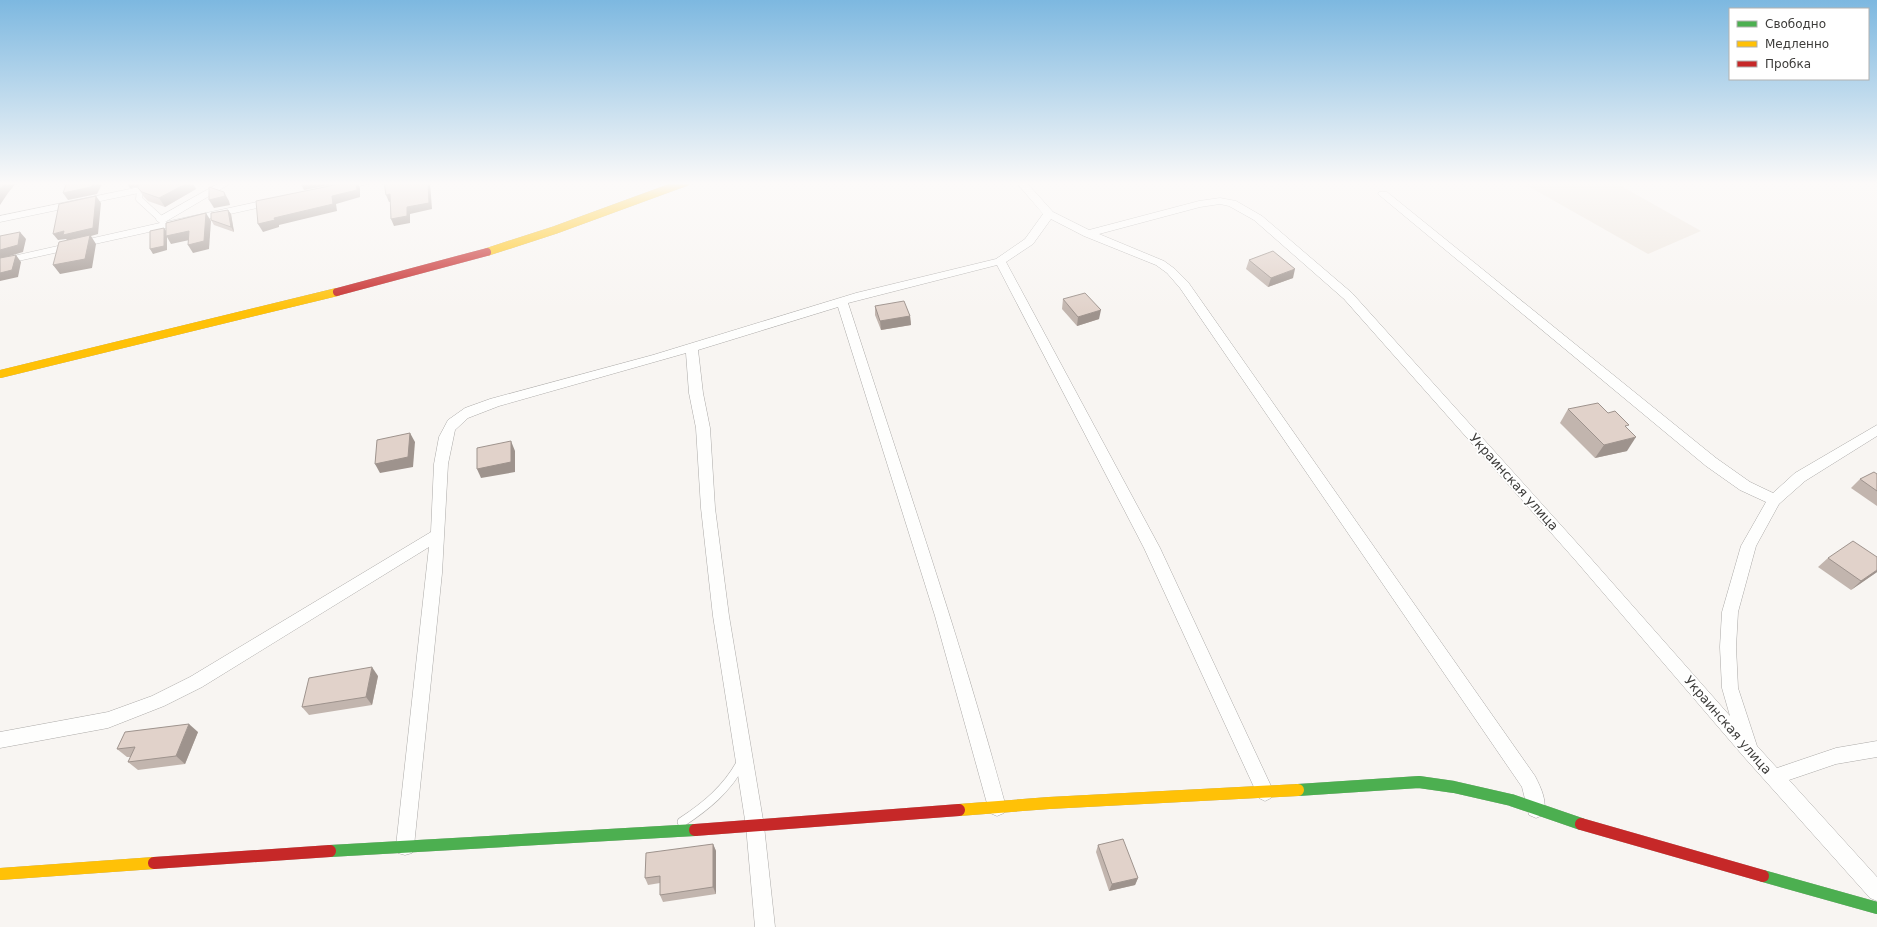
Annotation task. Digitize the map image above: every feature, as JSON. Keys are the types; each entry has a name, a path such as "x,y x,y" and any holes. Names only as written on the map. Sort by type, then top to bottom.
{"street":[{"path":"144,228 150,225"},
{"path":"0,262 157,225"},
{"path":"0,374 399,277 478,255 568,225"},
{"path":"405,846 438,535 444,444 449,429 460,419 475,409 495,402 692,347 842,302 1000,261 1020,251 1035,236 1042,225"},
{"path":"1071,225 1088,234 1160,263 1171,271 1184,284 1528,782 1534,794 1536,809"},
{"name":"Украинская улица","path":"1088,234 1120,225"},
{"name":"Украинская улица","path":"1266,225 1348,296 1581,557 1750,751 1877,891"},
{"path":"1421,225 1711,462 1745,486 1774,500"},
{"path":"1000,261 1152,548 1265,792"},
{"path":"842,302 936,592 984,753 997,807"},
{"path":"692,347 696,393 703,428 708,508 720,608 755,826 765,927"},
{"path":"1750,751 1730,688 1728,646 1730,612 1749,546 1774,500 1800,477 1877,430"},
{"path":"0,740 108,720 158,701 196,682 438,535"},
{"path":"1774,777 1836,756 1877,749"},
{"path":"0,874 405,846 505,842 755,826 997,807 1419,782 1511,800 1596,829 1877,908"}],"lane":[{"path":"661,832 679,824 699,811 721,792 736,774 744,757"}],"shaded area":[{"path":"1597,225 1691,225 1701,231 1648,254"}],"building":[{"path":"55,225 93,225 93,228 63,235 64,231 53,234"},
{"path":"166,225 205,225 204,241 188,245 189,231 166,236"},
{"path":"164,228 164,246 150,249 150,231"},
{"path":"20,232 18,245 0,250 0,236"},
{"path":"90,235 85,259 53,265 59,242"},
{"path":"1273,251 1295,269 1271,278 1249,260"},
{"path":"16,255 12,270 0,273 0,258"},
{"path":"1085,293 1101,310 1078,317 1063,299"},
{"path":"904,301 910,316 880,321 875,306"},
{"path":"1598,403 1608,413 1615,411 1629,425 1625,426 1636,437 1604,445 1568,409"},
{"path":"410,433 408,457 375,464 377,440"},
{"path":"511,441 511,462 477,469 477,448"},
{"path":"1874,472 1877,474 1877,491 1860,479"},
{"path":"1853,541 1877,557 1877,570 1861,581 1828,558"},
{"path":"372,667 366,697 302,707 309,678"},
{"path":"189,724 176,756 128,762 135,747 117,749 125,732"},
{"path":"1123,839 1138,878 1112,884 1098,845"},
{"path":"713,844 713,887 660,895 660,876 645,878 646,853"}],"traffic: fast":[{"path":"1298,790 1419,782 1454,787 1511,800 1581,824"},
{"path":"330,851 695,830"},
{"path":"1763,876 1877,908"}],"traffic: slow":[{"path":"487,252 568,225"},
{"path":"0,374 337,292"},
{"path":"959,810 1049,803 1298,790"},
{"path":"0,874 154,863"}],"traffic: jam":[{"path":"337,292 487,252"},
{"path":"695,830 959,810"},
{"path":"1581,824 1763,876"},
{"path":"154,863 330,851"}]}
